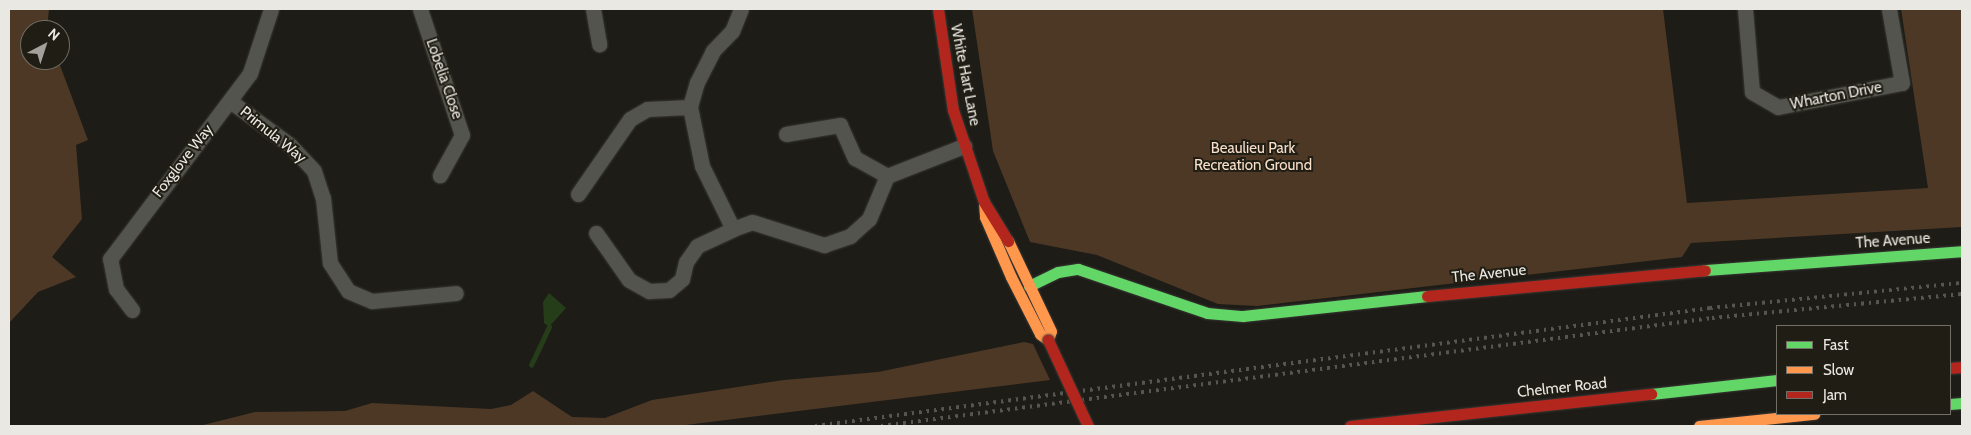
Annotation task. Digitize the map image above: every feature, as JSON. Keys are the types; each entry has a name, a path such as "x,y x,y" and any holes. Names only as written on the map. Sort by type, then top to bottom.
{"street":[{"name":"Foxglove Way","path":"132,310 112,276 114,251 230,101 257,61 271,9"},
{"name":"Lobelia Close","path":"420,9 462,134 440,175"},
{"path":"593,9 599,44"},
{"path":"733,229 702,166 690,107 697,82 713,51 732,31 741,9"},
{"name":"White Hart Lane","path":"938,9 953,110 964,146 984,202 1051,331 1048,340"},
{"name":"Wharton Drive","path":"1745,9 1752,92 1778,106 1902,83 1889,9"},
{"name":"Primula Way","path":"230,101 290,146 314,171 323,198 330,263 348,291 372,301 456,293"},
{"path":"578,194 630,119 647,109 690,107"},
{"path":"786,134 840,124 855,158 887,176"},
{"path":"596,233 629,280 649,291 670,290 682,279 686,262 697,246 752,222 824,245 850,236 869,219 887,176 964,146"},
{"name":"White Hart Lane","path":"984,202 986,217 1011,277 1040,334 1048,340 1088,426"},
{"name":"The Avenue","path":"1029,286 1058,272 1078,269 1207,313 1243,316 1566,280 1962,251"},
{"name":"Chelmer Road","path":"1350,426 1776,380"},
{"path":"1699,426 1804,415"}],"green space":[{"path":"9,9 49,9 48,20 20,20 20,70 62,70 88,140 76,145 82,219 52,257 76,277 38,292 9,323"},
{"name":"Beaulieu Park Recreation Ground","path":"972,9 1663,9 1687,203 1928,188 1901,9 1962,9 1962,227 1691,243 1682,257 1257,306 1218,304 1097,255 1030,242 993,151"},
{"path":"1024,342 1033,344 1050,380 678,426 199,426 255,412 345,411 372,403 491,409 511,405 533,391 572,417 605,418 652,400 784,380 878,372"}],"shaded area":[{"path":"549,293 566,308 549,327 544,323 543,302"}],"waterway":[{"path":"531,365 549,327"}],"railway":[{"path":"815,426 1710,308 1962,283"},
{"path":"881,426 1712,318 1962,294"}],"traffic: fast":[{"path":"1705,270 1962,251"},
{"path":"1029,286 1058,272 1078,269 1207,313 1243,316 1427,296"},
{"path":"1651,394 1776,380"},
{"path":"1951,404 1962,403"}],"traffic: slow":[{"path":"984,202 985,217 1011,277 1040,334 1048,340 1051,331 1008,241"},
{"path":"1699,426 1804,415"}],"traffic: jam":[{"path":"938,9 953,110 984,202 1008,241"},
{"path":"1427,296 1705,270"},
{"path":"1048,340 1088,426"},
{"path":"1951,368 1962,367"},
{"path":"1350,426 1651,394"}]}
